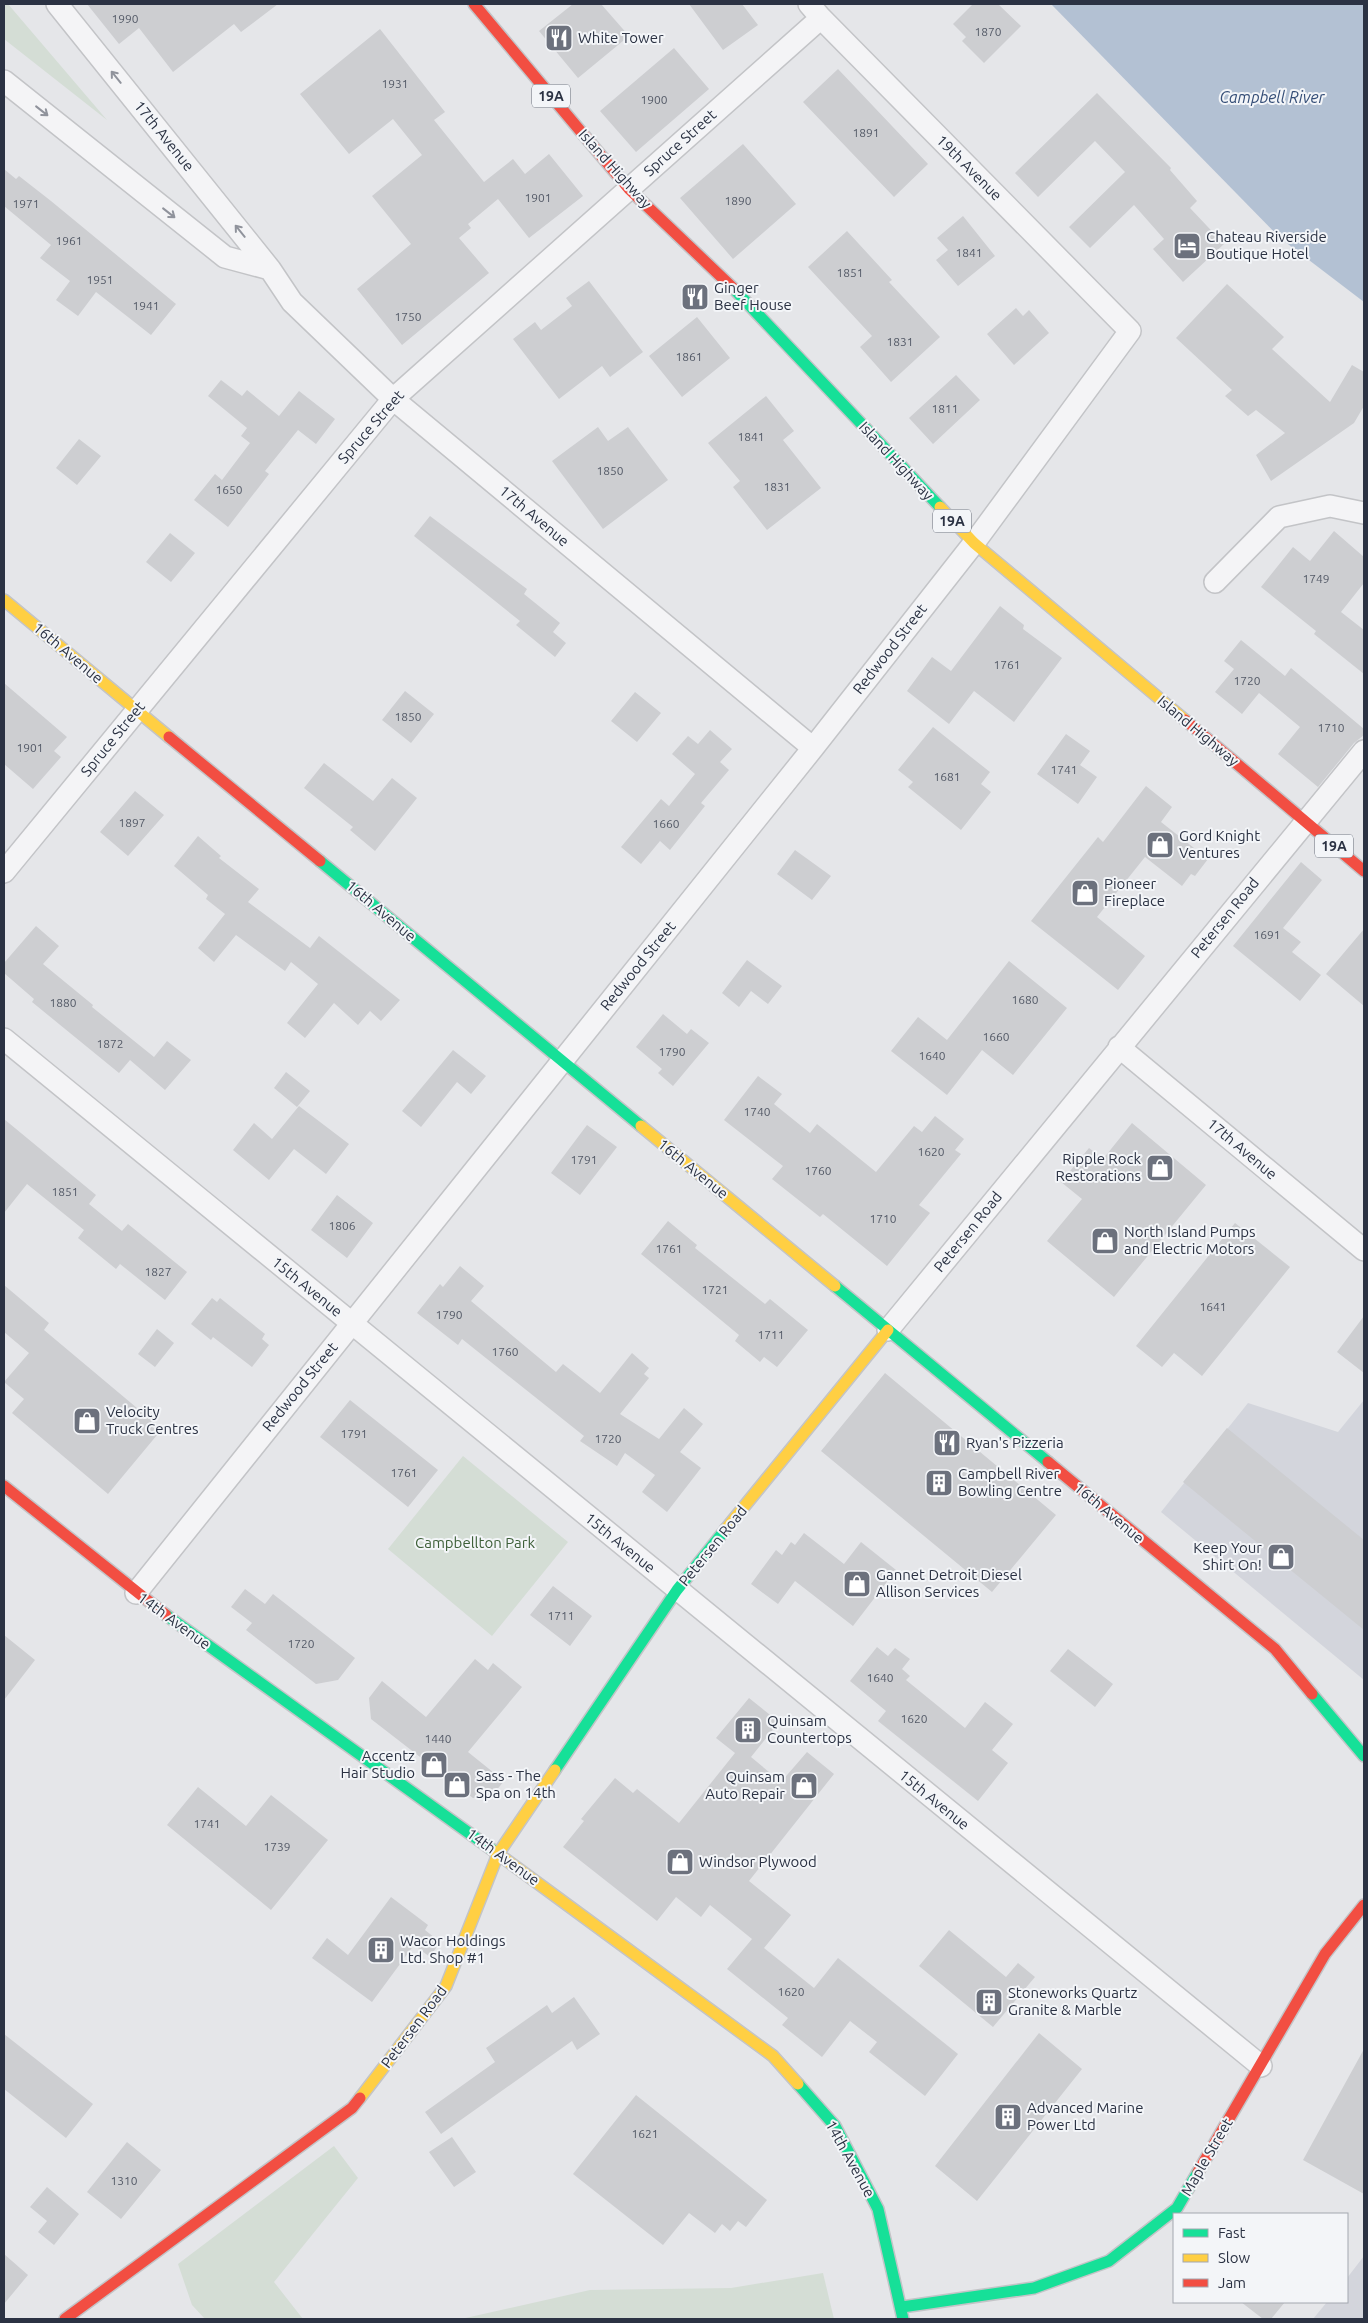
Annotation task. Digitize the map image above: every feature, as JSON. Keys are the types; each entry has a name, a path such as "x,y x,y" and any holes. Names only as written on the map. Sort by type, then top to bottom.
{"street":[{"name":"17th Avenue","path":"57,4 270,269 292,302 393,399 813,748"},
{"name":"Island Highway","path":"474,4 629,189 728,283 974,543 1066,618 1364,871"},
{"name":"Spruce Street","path":"4,872 393,399 629,189 815,11"},
{"name":"19th Avenue","path":"815,11 1130,331"},
{"path":"4,81 225,257 270,269"},
{"name":"Redwood Street","path":"136,1593 813,748 974,543 1130,331"},
{"path":"1215,582 1278,517 1330,506 1364,513"},
{"name":"16th Avenue","path":"4,600 1274,1649 1364,1756"},
{"name":"Petersen Road","path":"65,2319 352,2108 446,1986 498,1854 677,1590 1119,1047 1364,751"},
{"name":"15th Avenue","path":"4,1039 1261,2066"},
{"name":"17th Avenue","path":"1119,1047 1364,1250"},
{"name":"14th Avenue","path":"4,1486 136,1593 498,1854 773,2056 835,2126 878,2209 902,2306 903,2319"},
{"name":"Maple Street","path":"902,2306 1034,2288 1110,2261 1177,2208 1325,1954 1364,1905"}],"shaded area":[{"path":"1364,1400 1364,1680 1161,1512 1248,1403 1338,1432"},
{"path":"1364,2256 1364,2319 1313,2319 1326,2303 1348,2303 1348,2277"}],"green space":[{"path":"4,4 8,4 107,120 4,39"},
{"name":"Campbellton Park","path":"463,1456 568,1542 492,1636 388,1549"},
{"path":"334,2146 358,2178 274,2282 303,2319 205,2319 192,2305 178,2264"},
{"path":"823,2273 834,2319 461,2319 590,2290 731,2288"}],"water":[{"name":"Campbell River","path":"1051,4 1364,4 1364,302 1280,238"}],"building":[{"path":"87,4 278,4 241,32 234,24 173,72 139,28 119,44"},
{"path":"573,4 601,4 629,36 578,78 539,31"},
{"path":"689,4 742,4 758,25 723,50"},
{"path":"973,4 998,4 1021,26 984,63 962,41 966,37 953,24"},
{"path":"380,29 445,112 434,120 484,182 513,159 525,174 549,154 583,196 529,238 498,199 468,224 471,228 459,238 489,273 402,345 357,289 411,244 372,196 422,155 393,119 349,154 300,94"},
{"path":"674,48 709,89 636,152 600,111"},
{"path":"838,69 928,164 894,197 803,102"},
{"path":"1097,93 1171,168 1170,170 1197,201 1190,208 1224,244 1183,282 1153,249 1164,239 1134,205 1090,248 1069,227 1125,172 1095,141 1038,197 1015,173"},
{"path":"743,144 796,204 733,259 680,198"},
{"path":"4,169 16,179 19,176 51,201 176,304 151,335 96,292 78,316 56,300 70,281 40,258 51,245 4,206"},
{"path":"963,216 995,256 958,286 936,260 948,250 937,238"},
{"path":"847,231 892,280 889,282 940,337 891,382 860,347 872,336 808,267"},
{"path":"589,281 643,352 610,377 602,366 559,399 513,339 535,322 541,330 572,306 566,298"},
{"path":"1227,284 1284,337 1272,349 1330,402 1352,365 1364,372 1364,406 1354,423 1271,481 1256,455 1285,433 1256,410 1248,416 1225,396 1232,390 1176,338"},
{"path":"1016,308 1023,316 1029,310 1049,333 1014,365 987,334"},
{"path":"697,317 730,358 682,397 649,356"},
{"path":"956,375 980,400 933,444 909,418"},
{"path":"221,380 242,396 247,390 279,416 299,391 335,419 316,444 298,430 265,471 269,474 228,527 194,500 215,474 222,480 250,443 241,436 247,428 208,396"},
{"path":"766,396 794,431 783,440 821,488 767,530 733,487 740,481 708,443"},
{"path":"598,427 608,441 628,427 668,480 603,529 552,461"},
{"path":"79,439 101,456 77,485 56,468"},
{"path":"430,516 527,589 524,594 560,623 553,632 566,643 555,657 516,625 520,621 414,536"},
{"path":"1334,531 1364,557 1364,583 1341,612 1364,630 1364,674 1314,634 1316,631 1261,587 1293,547 1310,561"},
{"path":"170,533 195,553 171,582 146,562"},
{"path":"1000,606 1024,625 1023,629 1062,658 1014,722 974,691 949,724 907,691 932,657 951,671"},
{"path":"1241,640 1285,676 1291,668 1364,729 1364,735 1354,743 1318,787 1278,754 1300,727 1259,693 1242,714 1215,692 1234,669 1224,661"},
{"path":"4,683 67,737 54,751 61,757 33,789 4,764"},
{"path":"405,691 434,714 411,743 382,720"},
{"path":"635,692 661,713 637,742 611,721"},
{"path":"933,727 990,772 981,784 991,792 961,830 908,787 913,782 898,770"},
{"path":"710,730 732,749 720,762 729,770 701,803 705,806 670,850 660,841 641,864 621,847 661,799 669,806 695,774 672,754 688,736 698,744"},
{"path":"1066,734 1090,751 1080,765 1097,777 1078,804 1037,774"},
{"path":"324,763 373,801 392,778 417,798 375,851 350,830 353,827 304,788"},
{"name":"Pioneer Fireplace","path":"1146,786 1172,807 1161,822 1208,859 1195,876 1191,874 1182,886 1145,857 1097,917 1145,956 1118,990 1031,921 1098,837 1103,842"},
{"path":"135,791 164,815 128,856 100,832"},
{"path":"198,836 221,856 219,858 259,889 248,902 310,948 319,936 400,1000 381,1021 370,1011 358,1025 334,1003 305,1038 287,1023 318,984 291,962 285,971 236,935 214,962 198,948 225,914 206,899 208,895 174,866"},
{"path":"795,850 831,876 812,900 777,874"},
{"path":"1301,862 1322,880 1283,928 1301,942 1292,952 1321,975 1300,1001 1233,946"},
{"path":"36,926 59,946 43,964 93,1005 92,1007 154,1057 167,1041 191,1060 165,1090 130,1060 119,1073 32,1002 34,999 4,973 4,963"},
{"path":"1364,929 1364,1006 1326,974"},
{"path":"747,960 782,986 768,1004 751,991 739,1007 722,993"},
{"path":"1009,961 1067,1008 1013,1075 982,1050 947,1095 891,1051 918,1017 947,1040"},
{"path":"663,1014 687,1034 691,1029 709,1043 673,1086 658,1073 662,1069 636,1047"},
{"path":"453,1050 486,1076 471,1094 457,1082 421,1127 402,1111"},
{"path":"286,1072 310,1091 297,1107 274,1088"},
{"path":"758,1076 782,1094 774,1104 810,1133 817,1124 876,1172 914,1126 922,1132 935,1116 964,1139 955,1150 961,1154 919,1205 930,1213 887,1266 823,1214 820,1217 772,1179 783,1166 724,1120"},
{"path":"299,1106 349,1144 326,1174 294,1149 269,1180 233,1150 254,1123 272,1139"},
{"path":"4,1119 96,1195 89,1204 122,1231 128,1224 187,1272 165,1300 120,1264 116,1269 78,1238 84,1230 27,1184 4,1213"},
{"path":"1132,1123 1206,1185 1114,1297 1047,1241 1082,1199 1061,1182 1089,1148 1103,1159"},
{"path":"587,1125 617,1147 580,1195 551,1173"},
{"path":"337,1195 373,1223 347,1258 311,1230"},
{"path":"668,1221 697,1245 695,1248 765,1304 770,1299 808,1330 777,1367 764,1357 760,1362 735,1341 739,1335 641,1254"},
{"path":"1235,1223 1290,1267 1202,1376 1174,1353 1162,1367 1136,1346"},
{"path":"460,1266 484,1286 471,1301 556,1372 563,1364 600,1393 632,1353 649,1368 644,1374 649,1378 620,1414 659,1439 684,1408 703,1424 680,1452 701,1468 667,1512 642,1492 655,1475 625,1453 617,1466 580,1441 584,1436 462,1339 458,1345 417,1313 440,1284 443,1287"},
{"name":"Velocity Truck Centres","path":"4,1285 49,1323 44,1330 162,1429 108,1494 12,1413 24,1399 4,1382 29,1353 4,1332"},
{"path":"212,1298 217,1302 220,1298 265,1334 262,1339 269,1345 252,1367 213,1337 211,1340 191,1324"},
{"path":"1364,1316 1364,1373 1337,1352"},
{"path":"157,1329 174,1343 155,1367 138,1354"},
{"name":"Campbell River Bowling Centre","path":"885,1373 1056,1515 992,1592 821,1451"},
{"path":"350,1400 438,1470 408,1507 320,1437"},
{"path":"1227,1428 1364,1540 1364,1630 1183,1482"},
{"path":"804,1533 844,1564 861,1542 896,1570 853,1626 795,1581 778,1604 751,1584 776,1550 782,1555 791,1542 795,1545"},
{"path":"553,1586 592,1616 570,1646 530,1615"},
{"path":"245,1589 265,1604 273,1594 355,1658 338,1680 316,1684 246,1630 252,1623 231,1607"},
{"path":"4,1635 35,1660 4,1700"},
{"path":"877,1647 888,1656 895,1648 910,1659 902,1669 910,1676 906,1680 965,1728 985,1702 1013,1724 992,1750 1008,1763 978,1801 878,1721 886,1711 850,1681"},
{"path":"1068,1649 1113,1684 1095,1707 1050,1671"},
{"path":"475,1659 488,1670 493,1663 522,1687 468,1752 504,1781 491,1797 473,1798 371,1719 369,1698 382,1681 426,1717"},
{"path":"749,1698 779,1722 751,1757 781,1782 807,1752 834,1774 749,1881 791,1915 764,1948 814,1988 838,1958 958,2054 925,2096 869,2052 877,2042 850,2021 822,2057 782,2025 788,2018 727,1969 752,1939 710,1905 701,1917 676,1897 657,1921 563,1847 584,1821 581,1819 615,1778 633,1793 637,1789 679,1823 735,1753 716,1738"},
{"path":"198,1787 246,1826 271,1795 328,1840 271,1910 167,1825"},
{"name":"Wacor Holdings Ltd. Shop #1","path":"391,1897 428,1925 425,1930 440,1942 430,1957 414,1945 372,2002 312,1958 327,1938 348,1955"},
{"name":"Stoneworks Quartz Granite & Marble","path":"949,1930 1006,1977 1018,1963 1035,1977 993,2027 919,1966"},
{"path":"574,1997 600,2034 577,2050 572,2041 441,2134 425,2112 495,2062 486,2048 547,2005 552,2013"},
{"name":"Advanced Marine Power Ltd","path":"1039,2033 1082,2069 977,2201 935,2166"},
{"path":"4,2034 93,2104 66,2138 4,2089"},
{"path":"1364,2049 1364,2194 1303,2160"},
{"path":"636,2095 767,2200 746,2227 738,2221 730,2231 722,2224 715,2233 689,2213 663,2245 573,2174"},
{"path":"452,2137 476,2172 454,2187 429,2152"},
{"path":"127,2142 161,2170 121,2219 87,2192"},
{"path":"47,2187 79,2214 54,2245 38,2232 47,2221 30,2207"},
{"path":"4,2254 28,2275 4,2304"},
{"path":"1242,2303 1284,2303 1271,2319 1263,2319"}],"traffic: fast":[{"path":"734,289 940,507"},
{"path":"320,861 641,1126"},
{"path":"835,1286 1048,1462"},
{"path":"555,1770 677,1590 725,1530"},
{"path":"166,1615 494,1851"},
{"path":"1312,1694 1364,1756"},
{"path":"798,2084 835,2126 878,2209 903,2319"},
{"path":"902,2307 1034,2288 1109,2261 1177,2208 1198,2172"}],"traffic: slow":[{"path":"940,507 974,543 1185,720"},
{"path":"4,600 169,737"},
{"path":"641,1126 835,1286"},
{"path":"725,1530 888,1330"},
{"path":"360,2098 446,1986 498,1854 555,1770"},
{"path":"494,1851 773,2056 798,2084"}],"traffic: jam":[{"path":"474,4 629,189 734,289"},
{"path":"1185,720 1364,871"},
{"path":"169,737 320,861"},
{"path":"1048,1462 1275,1649 1312,1694"},
{"path":"4,1486 166,1615"},
{"path":"1198,2172 1325,1954 1364,1905"},
{"path":"65,2319 352,2108 360,2098"}],"place":[{"name":"White Tower","path":"559,38"},
{"name":"Chateau Riverside Boutique Hotel","path":"1187,246"},
{"name":"Ginger Beef House","path":"695,297"},
{"name":"Gord Knight Ventures","path":"1160,845"},
{"name":"Pioneer Fireplace","path":"1085,893"},
{"name":"Ripple Rock Restorations","path":"1160,1168"},
{"name":"North Island Pumps and Electric Motors","path":"1105,1241"},
{"name":"Velocity Truck Centres","path":"87,1421"},
{"name":"Ryan's Pizzeria","path":"947,1443"},
{"name":"Campbell River Bowling Centre","path":"939,1483"},
{"name":"Keep Your Shirt On!","path":"1281,1557"},
{"name":"Gannet Detroit Diesel Allison Services","path":"857,1584"},
{"name":"Quinsam Countertops","path":"748,1730"},
{"name":"Accentz Hair Studio","path":"434,1765"},
{"name":"Sass - The Spa on 14th","path":"457,1785"},
{"name":"Quinsam Auto Repair","path":"804,1786"},
{"name":"Windsor Plywood","path":"680,1862"},
{"name":"Wacor Holdings Ltd. Shop #1","path":"381,1950"},
{"name":"Stoneworks Quartz Granite & Marble","path":"989,2002"},
{"name":"Advanced Marine Power Ltd","path":"1008,2117"}]}
